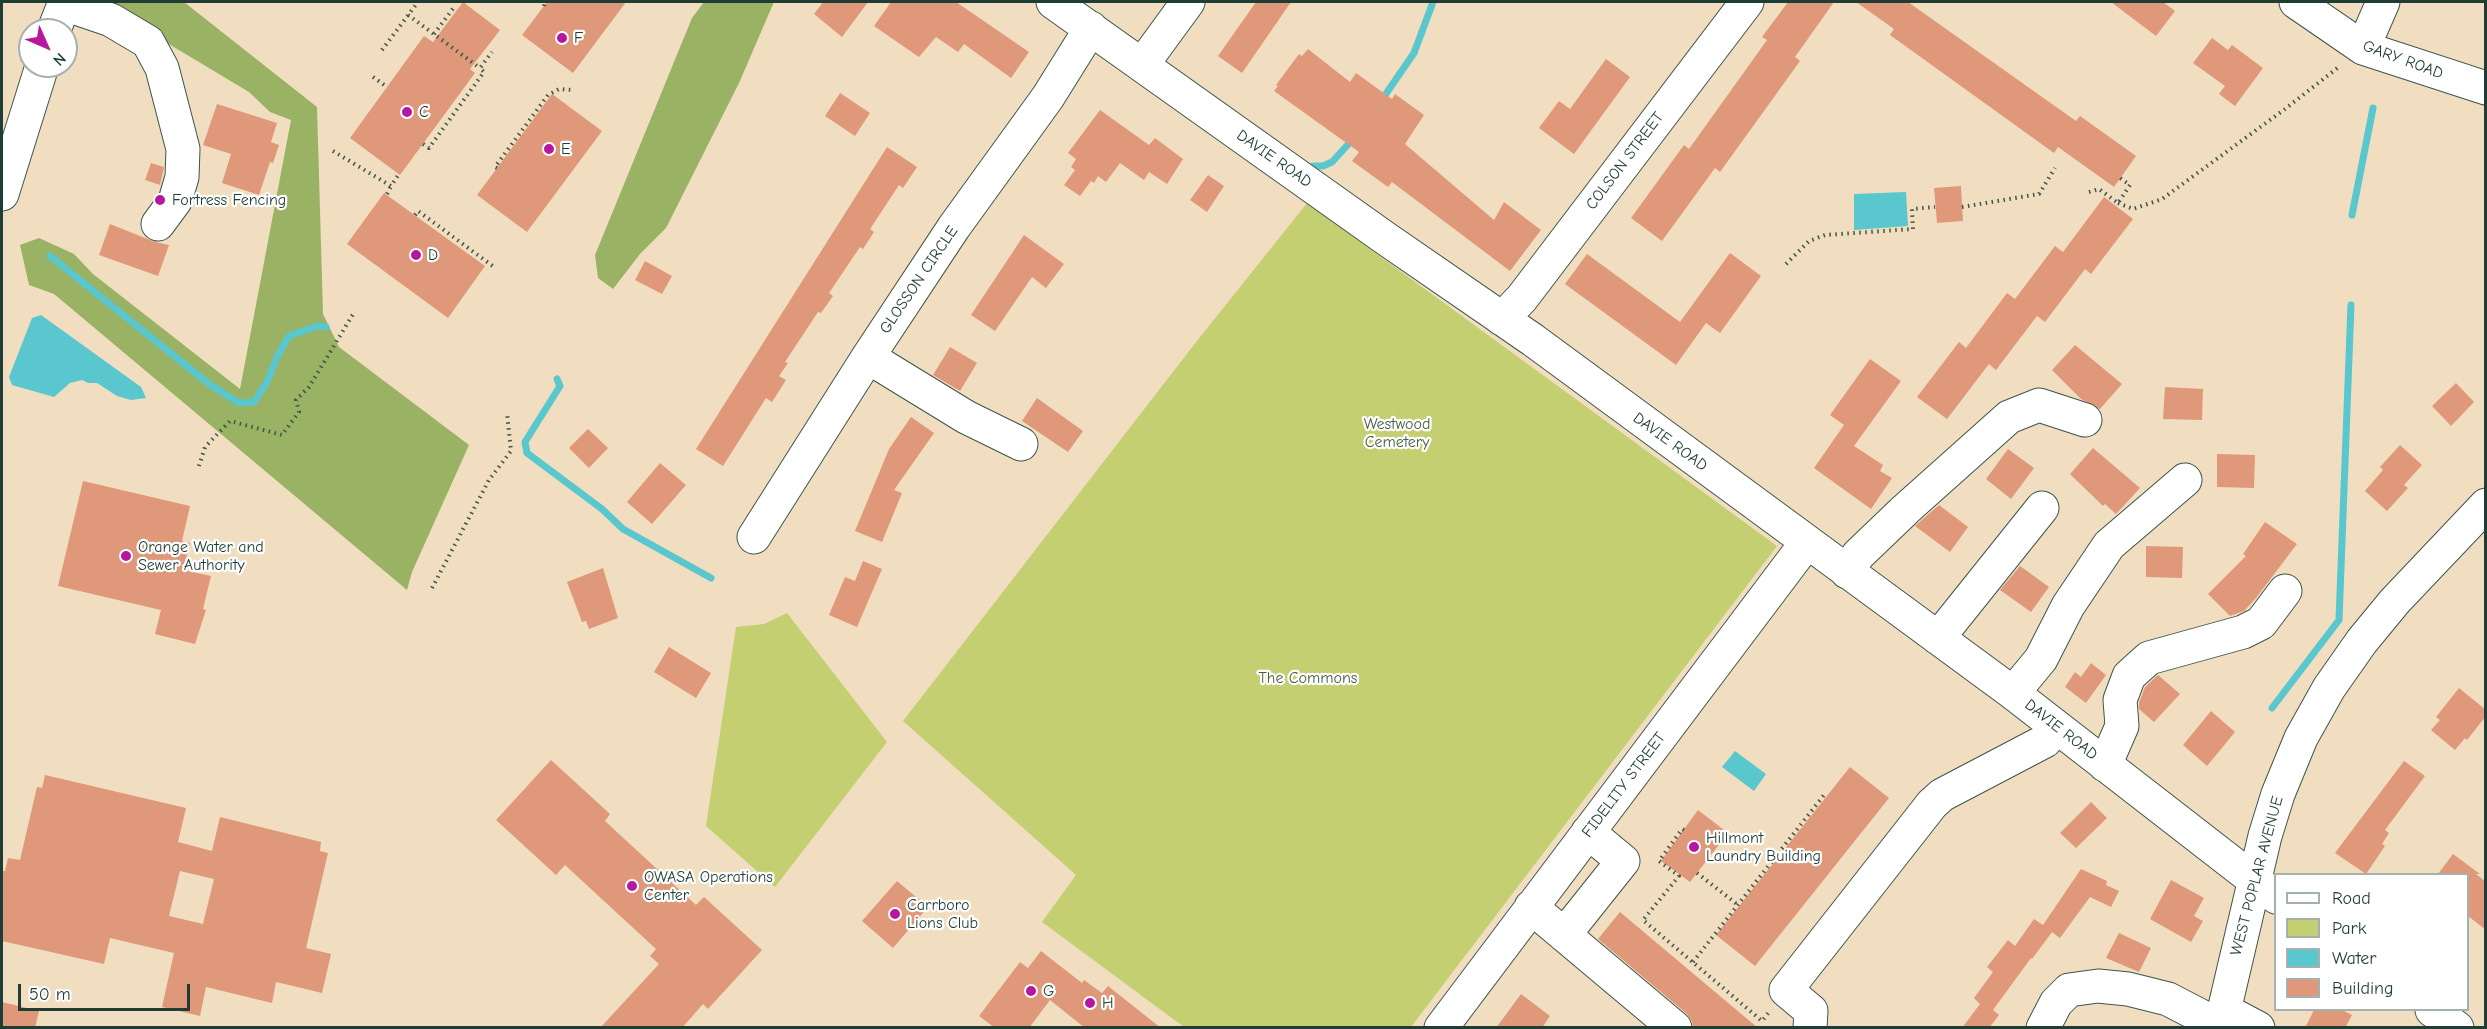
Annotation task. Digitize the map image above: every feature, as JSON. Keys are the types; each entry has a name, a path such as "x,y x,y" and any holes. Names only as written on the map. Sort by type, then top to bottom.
{"street":[{"name":"DAVIE ROAD","path":"1053,2 1502,319 2013,693 2265,888"},
{"path":"1142,65 1188,2"},
{"name":"COLSON STREET","path":"1502,319 1522,298 1747,2"},
{"name":"GARY ROAD","path":"2296,2 2363,48 2486,88"},
{"path":"2363,48 2383,2"},
{"path":"61,12 111,20 148,42 162,68 181,138 183,158 182,177 175,201 159,224"},
{"name":"GLOSSON CIRCLE","path":"754,537 954,227 1048,97 1091,28"},
{"path":"4,180 38,78"},
{"path":"868,357 966,417 1021,444"},
{"path":"1848,572 1858,555 2009,417 2039,405 2085,420"},
{"path":"2013,693 2041,659 2068,606 2109,545 2185,480"},
{"path":"1938,638 2042,508"},
{"name":"WEST POPLAR AVENUE","path":"2222,1021 2265,888 2278,794 2301,738 2329,688 2378,621 2484,510"},
{"name":"FIDELITY STREET","path":"1441,1028 1807,542"},
{"path":"2105,765 2122,726 2120,700 2129,676 2149,658 2243,632 2261,623 2285,591"},
{"path":"1810,1028 1811,1011 1786,990 1932,804 1942,795 2044,741 2056,727"},
{"path":"1564,934 1623,861 1588,832"},
{"path":"1532,907 1675,1028"},
{"path":"2043,1028 2056,1003 2069,990 2098,986 2128,989 2168,999 2222,1021 2258,1028"},
{"path":"2433,1011 2457,1028"}],"path":[{"path":"382,50 418,2"},
{"path":"434,34 455,6"},
{"path":"408,15 484,72 429,148 423,144"},
{"path":"2089,192 2099,189 2118,203 2133,209 2162,199 2285,109 2363,48"},
{"path":"480,68 492,52"},
{"path":"373,77 387,87"},
{"path":"497,168 495,167 548,95 559,89 572,90"},
{"path":"333,150 391,186"},
{"path":"1962,207 2039,194 2055,168"},
{"path":"387,194 399,174"},
{"path":"2118,203 2130,185 2120,178"},
{"path":"1786,264 1809,242 1825,235 1912,229 1912,208 1935,207"},
{"path":"415,215 418,211 494,267"},
{"path":"199,466 205,447 230,421 282,435 299,412 296,400 309,387 355,311"},
{"path":"432,588 489,480 510,451 507,413"},
{"path":"1693,962 1824,795 1827,797"},
{"path":"1684,830 1682,829 1659,861 1679,876 1643,920 1762,1021 1786,990"},
{"path":"1697,873 1738,905"}],"green space":[{"path":"113,2 184,2 317,107 323,314 339,347 469,445 412,572 407,590 54,294 29,285 20,245 39,238 74,254 93,274 240,389 291,120 270,112 249,92 147,31"},
{"path":"704,2 774,2 739,83 666,228 640,254 613,289 598,278 595,255 692,18"},
{"name":"The Commons","path":"1307,203 1777,546 1411,1027 1184,1027 1042,922 1076,875 903,721 1193,346"},
{"path":"787,613 887,742 775,887 706,826 736,627 764,624"}],"water":[{"path":"1906,192 1908,226 1854,230 1854,194"},
{"path":"41,315 141,387 146,398 131,400 117,396 97,383 82,380 70,383 54,397 12,385 9,377 32,318"},
{"path":"1735,751 1766,774 1754,791 1722,767"}],"building":[{"name":"C","path":"463,2 500,30 470,69 475,73 400,175 350,138 424,36 433,42"},
{"name":"F","path":"547,2 626,2 573,73 522,35"},
{"path":"823,2 868,2 842,37 814,14"},
{"path":"891,2 956,2 1029,52 1011,78 964,44 958,52 936,37 919,57 874,26"},
{"path":"1256,2 1291,2 1242,73 1218,56"},
{"path":"1788,2 1834,2 1795,57 1800,61 1720,172 1715,168 1662,241 1631,218 1684,145 1689,149 1767,40 1762,37"},
{"path":"1856,2 1908,2 2076,121 2080,116 2136,156 2114,187 2058,147 2054,153 1890,35 1894,29"},
{"path":"2111,2 2163,2 2175,11 2156,36"},
{"path":"2212,38 2228,50 2232,45 2263,68 2235,106 2219,94 2225,86 2193,63"},
{"path":"1308,49 1350,82 1356,73 1392,99 1395,94 1424,115 1405,144 1494,220 1504,202 1541,230 1510,271 1392,182 1388,187 1352,161 1359,152 1274,91 1299,54 1302,56"},
{"path":"1606,59 1630,77 1574,154 1539,128 1559,101 1570,109"},
{"path":"840,93 870,113 855,136 825,116"},
{"name":"E","path":"552,94 602,131 527,232 477,195"},
{"path":"217,104 277,123 271,142 279,145 273,163 270,162 259,195 222,183 231,154 203,145"},
{"path":"1100,110 1149,145 1155,138 1183,159 1167,184 1149,172 1144,180 1120,163 1106,182 1098,176 1094,183 1091,181 1080,196 1064,185 1075,170 1071,167 1076,159 1068,153"},
{"path":"887,147 917,167 903,188 899,185 870,229 874,232 863,249 860,247 829,293 833,296 821,313 818,312 785,362 788,363 779,376 786,380 772,402 766,398 723,466 696,449"},
{"path":"151,163 164,167 160,185 145,180"},
{"path":"1208,175 1224,186 1207,212 1190,200"},
{"path":"1961,186 1963,221 1937,223 1934,188"},
{"name":"D","path":"384,193 485,266 448,318 347,244"},
{"path":"2104,197 2133,219 2091,274 2085,269 2045,322 2037,316 1996,370 1989,364 1947,419 1917,397 1959,342 1966,348 2007,293 2015,299 2055,246 2063,252"},
{"path":"110,224 155,242 169,245 158,276 99,255"},
{"path":"1024,235 1064,264 1046,288 1032,277 995,331 971,315"},
{"path":"1730,253 1761,276 1720,333 1706,323 1676,365 1565,284 1587,254 1680,322"},
{"path":"645,261 672,276 662,294 635,280"},
{"path":"2075,345 2122,384 2100,409 2081,399 2052,370"},
{"path":"950,347 977,363 960,391 933,375"},
{"path":"1870,359 1901,381 1854,446 1883,465 1880,471 1892,478 1871,509 1814,468 1844,425 1830,415"},
{"path":"2456,383 2474,402 2451,426 2432,406"},
{"path":"2165,387 2203,389 2202,420 2163,419"},
{"path":"1037,398 1083,431 1068,452 1022,421"},
{"path":"911,417 934,433 894,490 902,493 882,542 855,531 889,449"},
{"path":"588,429 608,448 589,468 569,448"},
{"path":"2400,445 2422,465 2404,485 2408,488 2387,511 2365,491 2383,470 2380,467"},
{"path":"2093,448 2140,488 2116,514 2105,504 2103,506 2070,474"},
{"path":"2008,449 2034,468 2011,499 1986,479"},
{"path":"2217,454 2255,455 2254,488 2217,487"},
{"path":"660,463 686,485 652,524 627,502"},
{"name":"Orange Water and Sewer Authority","path":"83,481 190,506 182,541 190,543 183,570 211,576 203,609 206,610 195,644 155,634 161,610 58,586"},
{"path":"1939,505 1968,527 1950,552 1915,526"},
{"path":"2265,522 2297,544 2244,611 2230,616 2208,594 2246,556 2243,554"},
{"path":"2146,546 2183,547 2182,578 2146,577"},
{"path":"863,561 882,569 857,627 829,615 845,577 855,581"},
{"path":"2020,566 2049,587 2031,612 2000,590"},
{"path":"603,568 618,618 589,629 586,621 582,622 567,582"},
{"path":"669,647 711,673 696,698 654,672"},
{"path":"2091,663 2106,675 2086,703 2065,687 2075,672 2081,677"},
{"path":"2158,675 2180,694 2154,722 2139,709 2139,703 2145,687"},
{"path":"2459,688 2486,710 2486,716 2467,740 2465,738 2455,750 2431,730 2440,720 2436,717"},
{"path":"2211,711 2235,732 2207,766 2183,745"},
{"name":"OWASA Operations Center","path":"551,760 610,814 605,821 696,905 704,897 762,950 708,1009 703,1004 682,1028 600,1028 659,964 650,956 656,949 565,865 556,875 496,820"},
{"path":"2404,761 2425,776 2385,830 2389,833 2382,844 2385,846 2367,873 2335,853"},
{"path":"1850,767 1889,798 1755,966 1716,935"},
{"path":"45,775 186,808 178,842 212,851 220,817 321,842 320,851 328,853 306,948 331,954 322,993 276,982 272,1003 206,987 200,1016 162,1007 174,953 110,938 104,964 2,941 2,871 5,871 8,858 20,860 37,787 42,788","holes":["180,871 214,879 203,924 169,916"]},
{"path":"2091,802 2107,818 2076,848 2060,833"},
{"name":"Hillmont Laundry Building","path":"1698,810 1728,833 1690,882 1661,861"},
{"path":"2453,854 2480,874 2476,874 2486,882 2486,930 2469,917 2469,873 2439,873"},
{"path":"2081,869 2107,881 2106,885 2119,891 2111,907 2090,897 2060,938 2052,932 2031,958 1993,1010 1999,1015 1989,1028 1962,1028 1980,1004 1974,998 1993,972 1987,967 2008,940 2015,946 2034,919 2043,925"},
{"path":"2171,880 2204,898 2194,916 2203,921 2191,942 2150,919"},
{"name":"Carrboro Lions Club","path":"897,881 928,907 893,948 862,921"},
{"path":"1620,912 1758,1028 1693,1028 1692,1021 1687,1014 1598,939"},
{"path":"2119,933 2151,948 2139,972 2106,958"},
{"path":"1041,951 1082,983 1084,980 1102,993 1108,986 1161,1028 1085,1028 1050,1000 1029,1028 995,1028 979,1016 1020,962 1028,968"},
{"path":"1521,994 1550,1016 1542,1028 1496,1028"},
{"path":"2,1002 39,1011 35,1028 2,1028"},
{"path":"2314,1011 2344,1011 2352,1015 2345,1028 2305,1028"}],"waterway":[{"path":"1381,101 1414,53 1433,2"},
{"path":"2352,215 2373,108"},
{"path":"1313,166 1323,166 1332,162 1353,139"},
{"path":"50,256 209,384 239,403 254,402 267,382 289,336 318,326 326,327"},
{"path":"2272,708 2339,620 2351,305"},
{"path":"557,379 560,386 525,442 527,453 602,509 623,529 711,578"}],"place":[{"name":"F","path":"562,38"},
{"name":"C","path":"407,112"},
{"name":"E","path":"549,149"},
{"name":"Fortress Fencing","path":"160,200"},
{"name":"D","path":"416,255"},
{"name":"Orange Water and Sewer Authority","path":"126,556"},
{"name":"Hillmont Laundry Building","path":"1694,847"},
{"name":"OWASA Operations Center","path":"632,886"},
{"name":"Carrboro Lions Club","path":"895,914"},
{"name":"G","path":"1031,991"},
{"name":"H","path":"1090,1003"}],"park label":[{"name":"Westwood Cemetery","path":"1397,433"}]}
